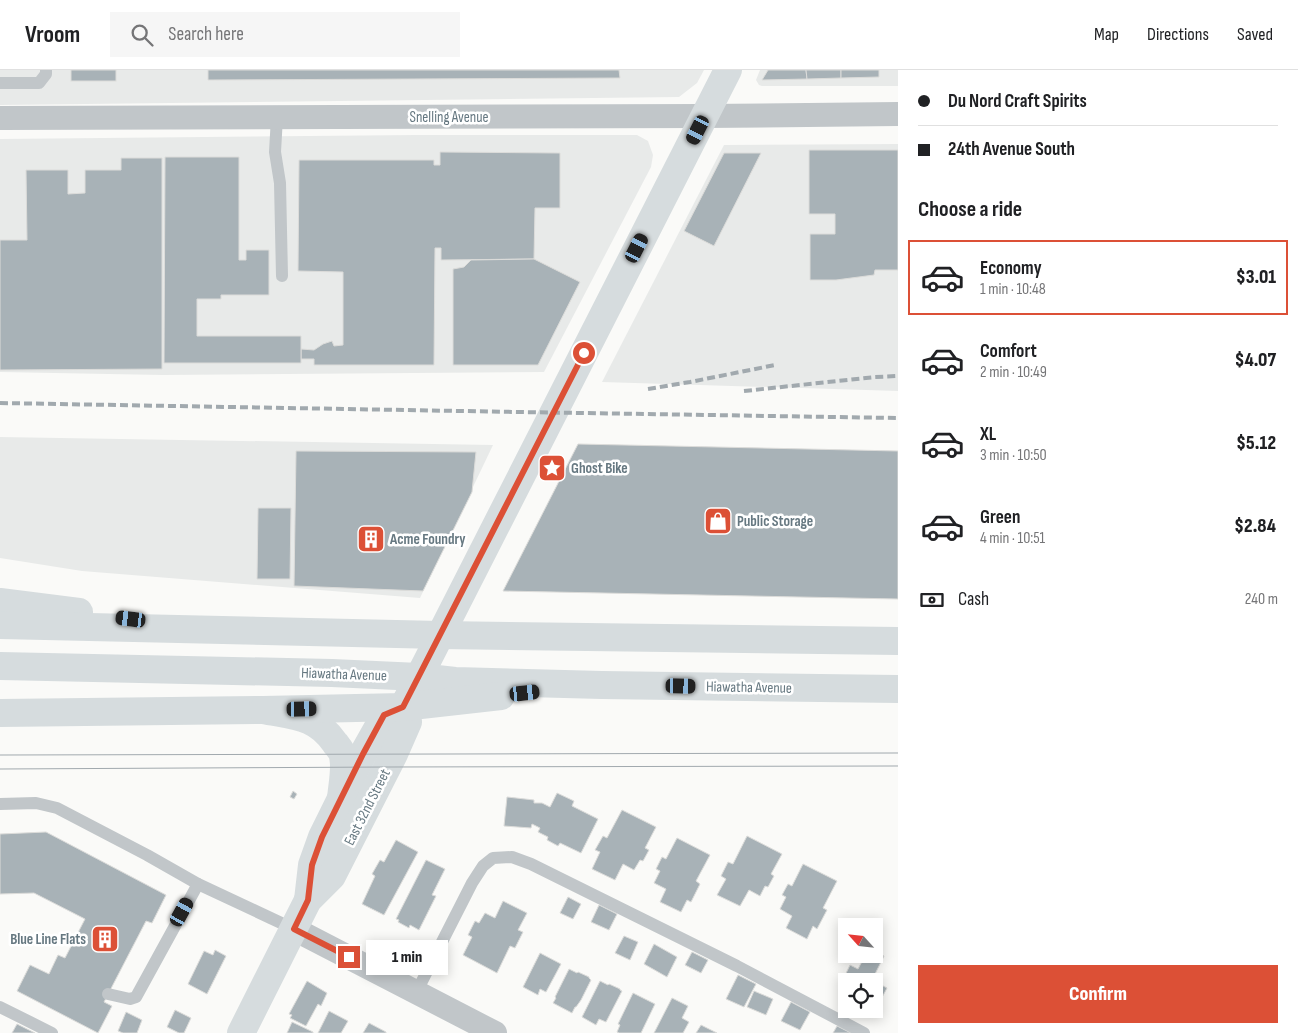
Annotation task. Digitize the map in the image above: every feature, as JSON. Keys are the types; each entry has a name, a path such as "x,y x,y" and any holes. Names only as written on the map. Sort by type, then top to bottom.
{"main road":[{"path":"403,707 728,70"},
{"path":"0,602 206,629"},
{"path":"0,625 440,635 898,641"},
{"name":"Hiawatha Avenue","path":"0,666 332,673 455,680 602,685 898,689"},
{"path":"0,713 403,707 602,685"},
{"name":"East 32nd Street","path":"241,1033 308,900 332,876 394,754 408,722 403,707 384,715 322,837 312,865 308,900"},
{"path":"263,710 304,718 315,722 329,734 343,754 344,768 341,799"}],"street":[{"name":"Snelling Avenue","path":"0,118 898,114"},
{"path":"294,929 495,1033"}],"lane":[{"path":"0,83 39,83 46,74 46,70"},
{"path":"277,117 275,152 280,182 282,276"},
{"path":"0,804 36,803 57,808 198,884 294,929"},
{"path":"416,993 472,883 483,866 494,858 512,857 531,864 737,966 864,1033"},
{"path":"108,994 130,999 136,997 198,884"},
{"path":"0,1007 52,1033"}],"shaded area":[{"path":"0,70 704,70 697,83 679,97 0,105"},
{"path":"760,70 898,70 898,86 762,86 756,80"},
{"path":"637,135 648,141 653,155 651,167 544,372 163,375 0,372 0,139"},
{"path":"898,144 898,391 602,382 724,145"},
{"path":"0,437 493,445 420,598 82,571 0,558"}],"building":[{"path":"71,70 116,70 116,81 71,81"},
{"path":"208,70 619,70 620,78 208,80"},
{"path":"768,70 806,70 807,79 762,80"},
{"path":"806,70 841,70 841,78 807,79"},
{"path":"841,70 879,70 879,77 841,78"},
{"path":"809,150 898,150 898,270 875,270 874,275 836,280 810,280 810,234 835,234 835,214 809,214"},
{"path":"440,152 560,153 560,208 535,208 534,259 441,260 441,248 435,248 434,365 314,365 314,359 301,359 301,349 314,350 332,341 334,346 343,345 343,272 298,271 299,160 434,160 434,165 440,165"},
{"path":"724,153 761,153 714,246 684,231"},
{"path":"165,157 239,157 239,260 246,260 246,250 269,250 269,295 221,295 221,299 197,299 197,336 301,336 301,363 164,363"},
{"path":"121,158 162,158 162,369 0,370 0,240 27,240 26,170 68,170 68,194 85,193 85,170 121,170"},
{"path":"534,259 580,282 538,365 453,365 453,269 464,267 471,260"},
{"name":"Public Storage","path":"578,444 898,451 898,599 503,591"},
{"name":"Acme Foundry","path":"296,451 476,452 472,492 423,591 294,586"},
{"path":"258,508 291,508 290,579 257,579"},
{"path":"293,791 297,794 294,799 290,797"},
{"path":"557,793 574,801 572,806 598,819 581,853 560,843 558,846 547,840 548,837 538,832 540,828 532,824 531,828 504,826 507,797 534,800 534,803 542,803 550,807"},
{"path":"622,810 656,827 645,848 649,850 643,861 640,860 634,870 623,864 615,880 592,869 600,852 595,850 603,836 607,838"},
{"name":"Blue Line Flats","path":"46,832 166,895 152,923 146,921 104,1002 112,1006 98,1033 17,991 30,965 49,974 58,955 65,958 85,919 34,893 0,894 0,834"},
{"path":"747,836 782,854 771,874 774,876 768,887 765,886 760,896 749,890 740,906 717,895 726,879 721,876 728,862 733,864"},
{"path":"677,838 710,855 696,881 700,884 691,902 687,900 681,912 660,902 666,889 654,883 660,871 656,869 662,857 666,859"},
{"path":"396,840 418,852 384,915 362,904 375,876 372,874 380,860 384,862"},
{"path":"426,860 445,869 432,895 436,896 419,930 410,925 409,928 396,919"},
{"path":"803,864 837,881 823,908 827,910 817,929 813,926 807,939 786,928 792,916 780,909 786,897 782,895 788,884 792,886"},
{"path":"568,897 581,904 573,919 560,913"},
{"path":"503,901 527,913 518,930 523,932 515,948 510,946 497,973 463,955 472,937 468,935 475,921 479,923 485,913 495,918"},
{"path":"599,905 617,914 609,930 591,922"},
{"path":"624,936 638,942 630,960 615,953"},
{"path":"654,944 677,957 667,977 644,964"},
{"path":"215,950 226,956 207,994 188,984 204,951 213,955"},
{"path":"692,952 708,960 701,973 685,965"},
{"path":"540,953 561,964 546,992 540,989 538,995 523,987"},
{"path":"861,963 880,963 876,973 846,973 850,965 858,969"},
{"path":"569,969 589,977 591,980 572,1013 553,1003"},
{"path":"738,975 756,984 744,1007 726,999"},
{"path":"307,981 327,993 321,1006 318,1004 306,1026 290,1018 292,1015 289,1014"},
{"path":"600,981 622,991 606,1022 599,1019 596,1025 582,1017"},
{"path":"883,986 887,988 883,996"},
{"path":"754,991 773,999 766,1015 747,1007"},
{"path":"633,993 655,1004 641,1033 619,1033 617,1032 620,1025 618,1024"},
{"path":"672,998 688,1006 682,1018 689,1022 683,1033 654,1033"},
{"path":"791,1002 810,1012 800,1030 781,1021"},
{"path":"175,1010 191,1018 184,1033 179,1033 167,1027"},
{"path":"329,1011 348,1021 341,1033 318,1033"},
{"path":"126,1012 142,1020 137,1033 118,1031"},
{"path":"292,1022 313,1032 313,1033 287,1033"},
{"path":"369,1023 386,1032 386,1033 363,1033"},
{"path":"17,1024 35,1033 12,1033"},
{"path":"701,1025 717,1033 696,1033"},
{"path":"837,1026 851,1033 833,1033"}],"tram line":[{"path":"0,755 898,753"},
{"path":"0,769 898,766"}],"railway":[{"path":"648,389 775,365"},
{"path":"744,391 898,376"},
{"path":"0,403 898,418"}],"place":[{"name":"Ghost Bike","path":"552,468"},
{"name":"Public Storage","path":"718,521"},
{"name":"Acme Foundry","path":"371,539"},
{"name":"Blue Line Flats","path":"105,939"}],"route":[{"path":"349,957 294,929 308,900 312,865 322,837 384,715 403,707 584,353"}]}
